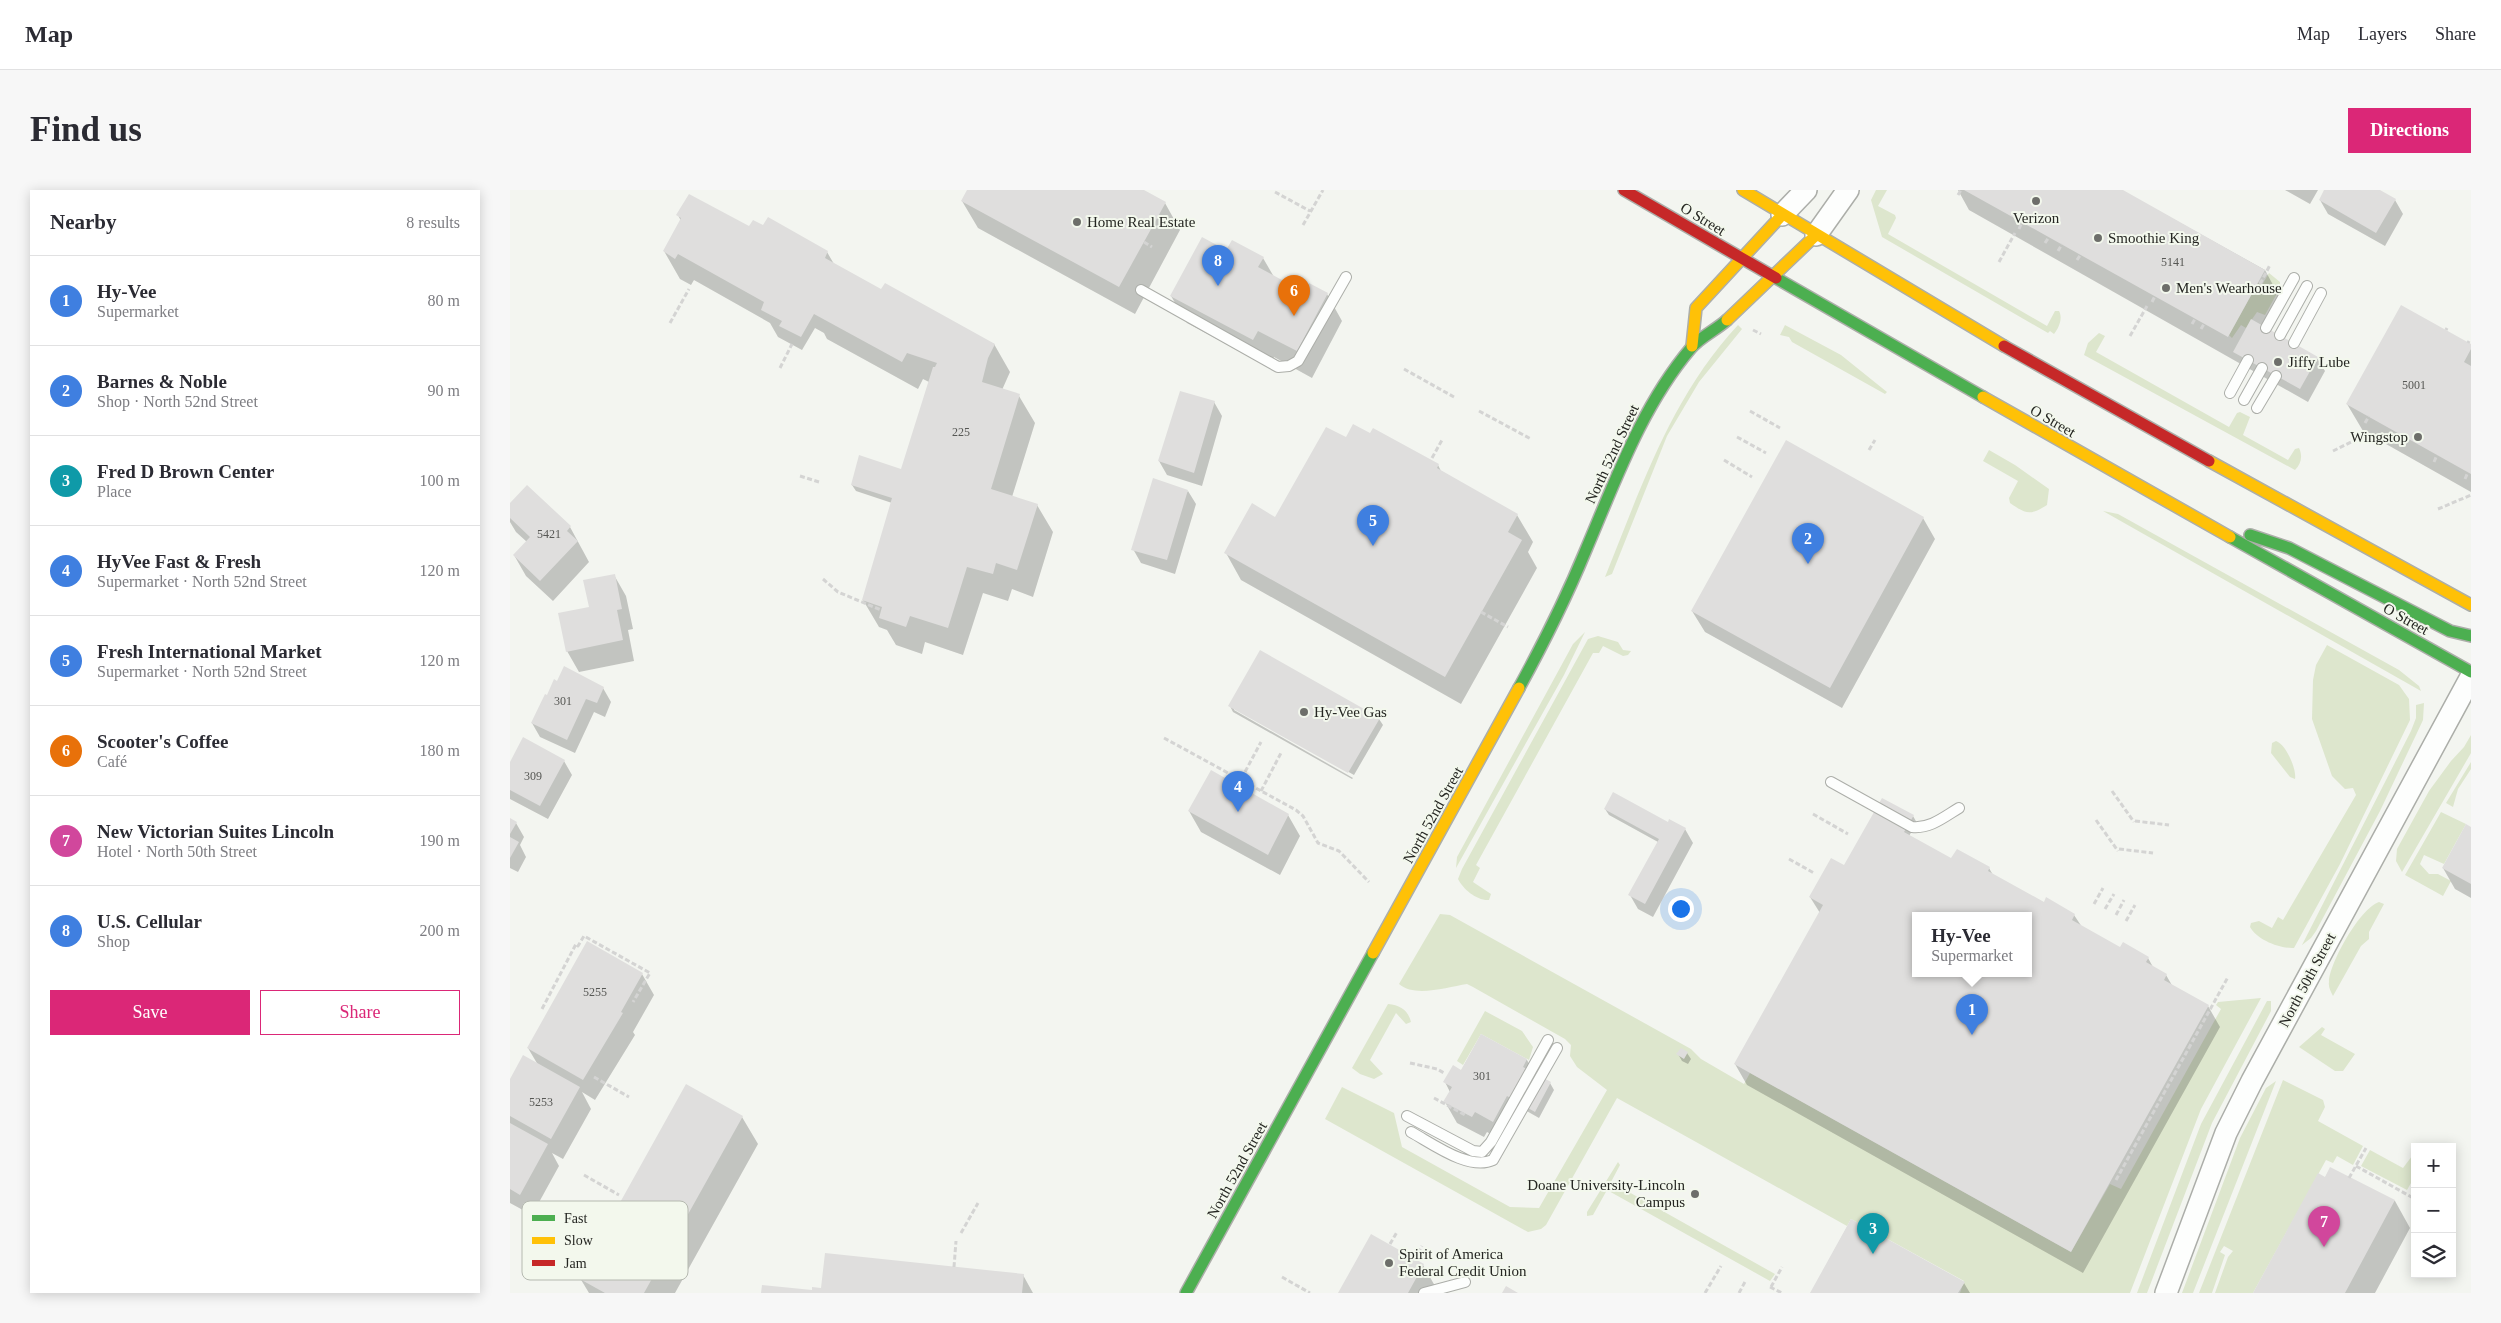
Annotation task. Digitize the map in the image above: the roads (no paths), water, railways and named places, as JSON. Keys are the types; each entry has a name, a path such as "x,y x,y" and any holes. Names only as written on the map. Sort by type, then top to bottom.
{"main road":[{"name":"O Street","path":"1624,190 1770,276 2471,672"},
{"path":"1743,190 1782,215 2052,372 2471,605"},
{"name":"North 52nd Street","path":"1692,346 1696,308 1782,215"},
{"name":"North 52nd Street","path":"1186,1293 1538,655 1568,591 1619,468 1655,399 1692,346 1718,327 1770,276 1816,235"},
{"path":"2194,517 2289,548 2450,630 2471,636"}],"street":[{"path":"1782,215 1806,190"},
{"path":"1816,235 1848,190"},
{"name":"North 50th Street","path":"2166,1293 2226,1133 2247,1090 2471,677"}],"lane":[{"path":"1141,290 1278,367 1289,366 1298,361 1346,277"},
{"path":"2266,328 2294,278"},
{"path":"2280,335 2307,286"},
{"path":"2294,343 2321,294"},
{"path":"2230,393 2248,360"},
{"path":"2244,400 2262,368"},
{"path":"2257,408 2276,376"},
{"path":"1831,782 1912,827 1922,828 1933,824 1959,808"},
{"path":"1407,1116 1473,1151 1482,1152 1491,1142 1548,1040"},
{"path":"1411,1132 1468,1162 1484,1164 1493,1160 1557,1048"},
{"path":"1424,1293 1465,1282"}],"place":[{"name":"Verizon","path":"2036,201"},
{"name":"Home Real Estate","path":"1077,222"},
{"name":"Smoothie King","path":"2098,238"},
{"name":"U.S. Cellular","path":"1218,286"},
{"name":"Men's Wearhouse","path":"2166,288"},
{"name":"Scooter's Coffee","path":"1294,316"},
{"name":"Jiffy Lube","path":"2278,362"},
{"name":"Wingstop","path":"2418,437"},
{"name":"Fresh International Market","path":"1373,546"},
{"name":"Barnes & Noble","path":"1808,564"},
{"name":"Hy-Vee Gas","path":"1304,712"},
{"name":"HyVee Fast & Fresh","path":"1238,812"},
{"name":"Hy-Vee","path":"1972,1035"},
{"name":"Doane University-Lincoln Campus","path":"1695,1194"},
{"name":"New Victorian Suites Lincoln","path":"2324,1247"},
{"name":"Fred D Brown Center","path":"1873,1254"},
{"name":"Spirit of America Federal Credit Union","path":"1389,1263"}]}
